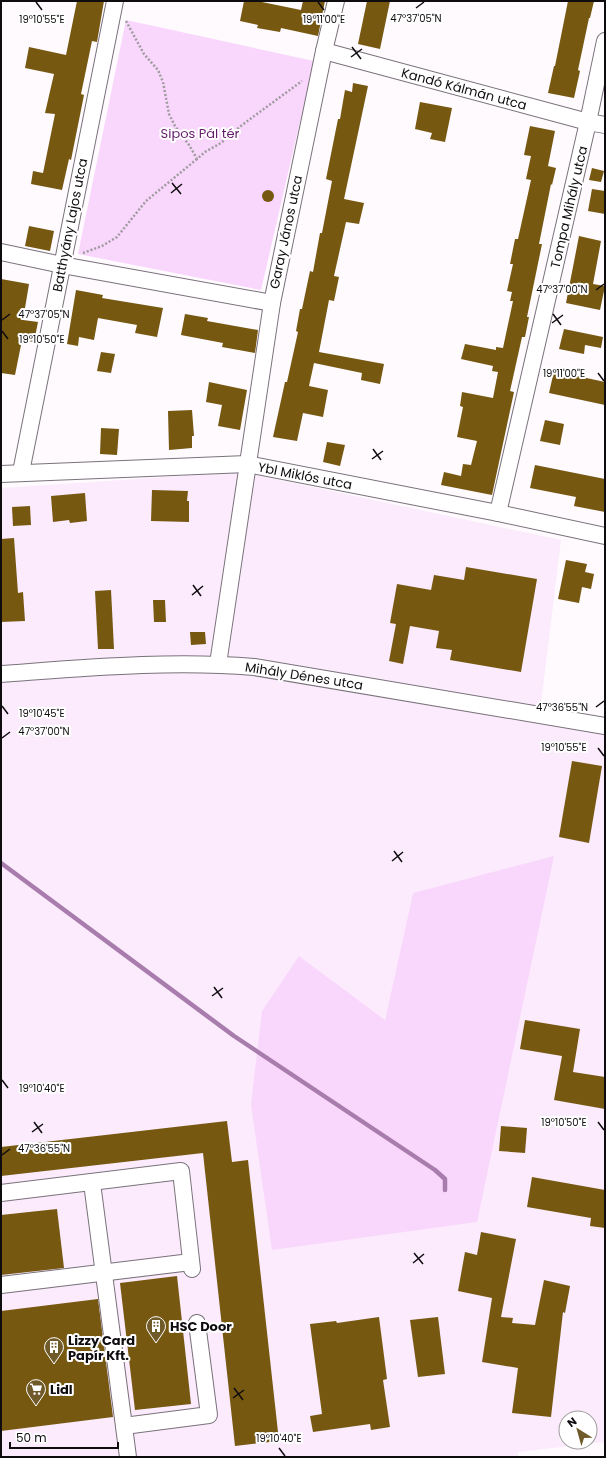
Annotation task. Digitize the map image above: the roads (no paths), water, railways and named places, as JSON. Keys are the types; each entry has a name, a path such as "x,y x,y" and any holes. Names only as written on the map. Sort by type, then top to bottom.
{"street":[{"name":"Batthyány Lajos utca","path":"21,472 115,1"},
{"name":"Garay János utca","path":"218,664 272,303 324,51 336,1"},
{"name":"Tompa Mihály utca","path":"498,513 588,122 605,41"},
{"name":"Kandó Kálmán utca","path":"324,51 588,122 605,125"},
{"path":"1,252 62,265 272,303"},
{"name":"Ybl Miklós utca","path":"1,474 247,464 498,513 605,536"},
{"name":"Mihály Dénes utca","path":"1,674 132,665 218,664 254,667 605,726"},
{"path":"1,1193 181,1171 192,1265 104,1272 1,1285"},
{"path":"92,1183 128,1457"},
{"path":"124,1426 209,1415 197,1323"}],"waterway":[{"path":"1,863 234,1036 435,1170 445,1179 445,1190"}],"place":[{"name":"HSC Door","path":"156,1343"},
{"name":"Lizzy Card Papír Kft.","path":"54,1364"},
{"name":"Lidl","path":"36,1406"}],"park label":[{"name":"Sipos Pál tér","path":"200,133"}]}
